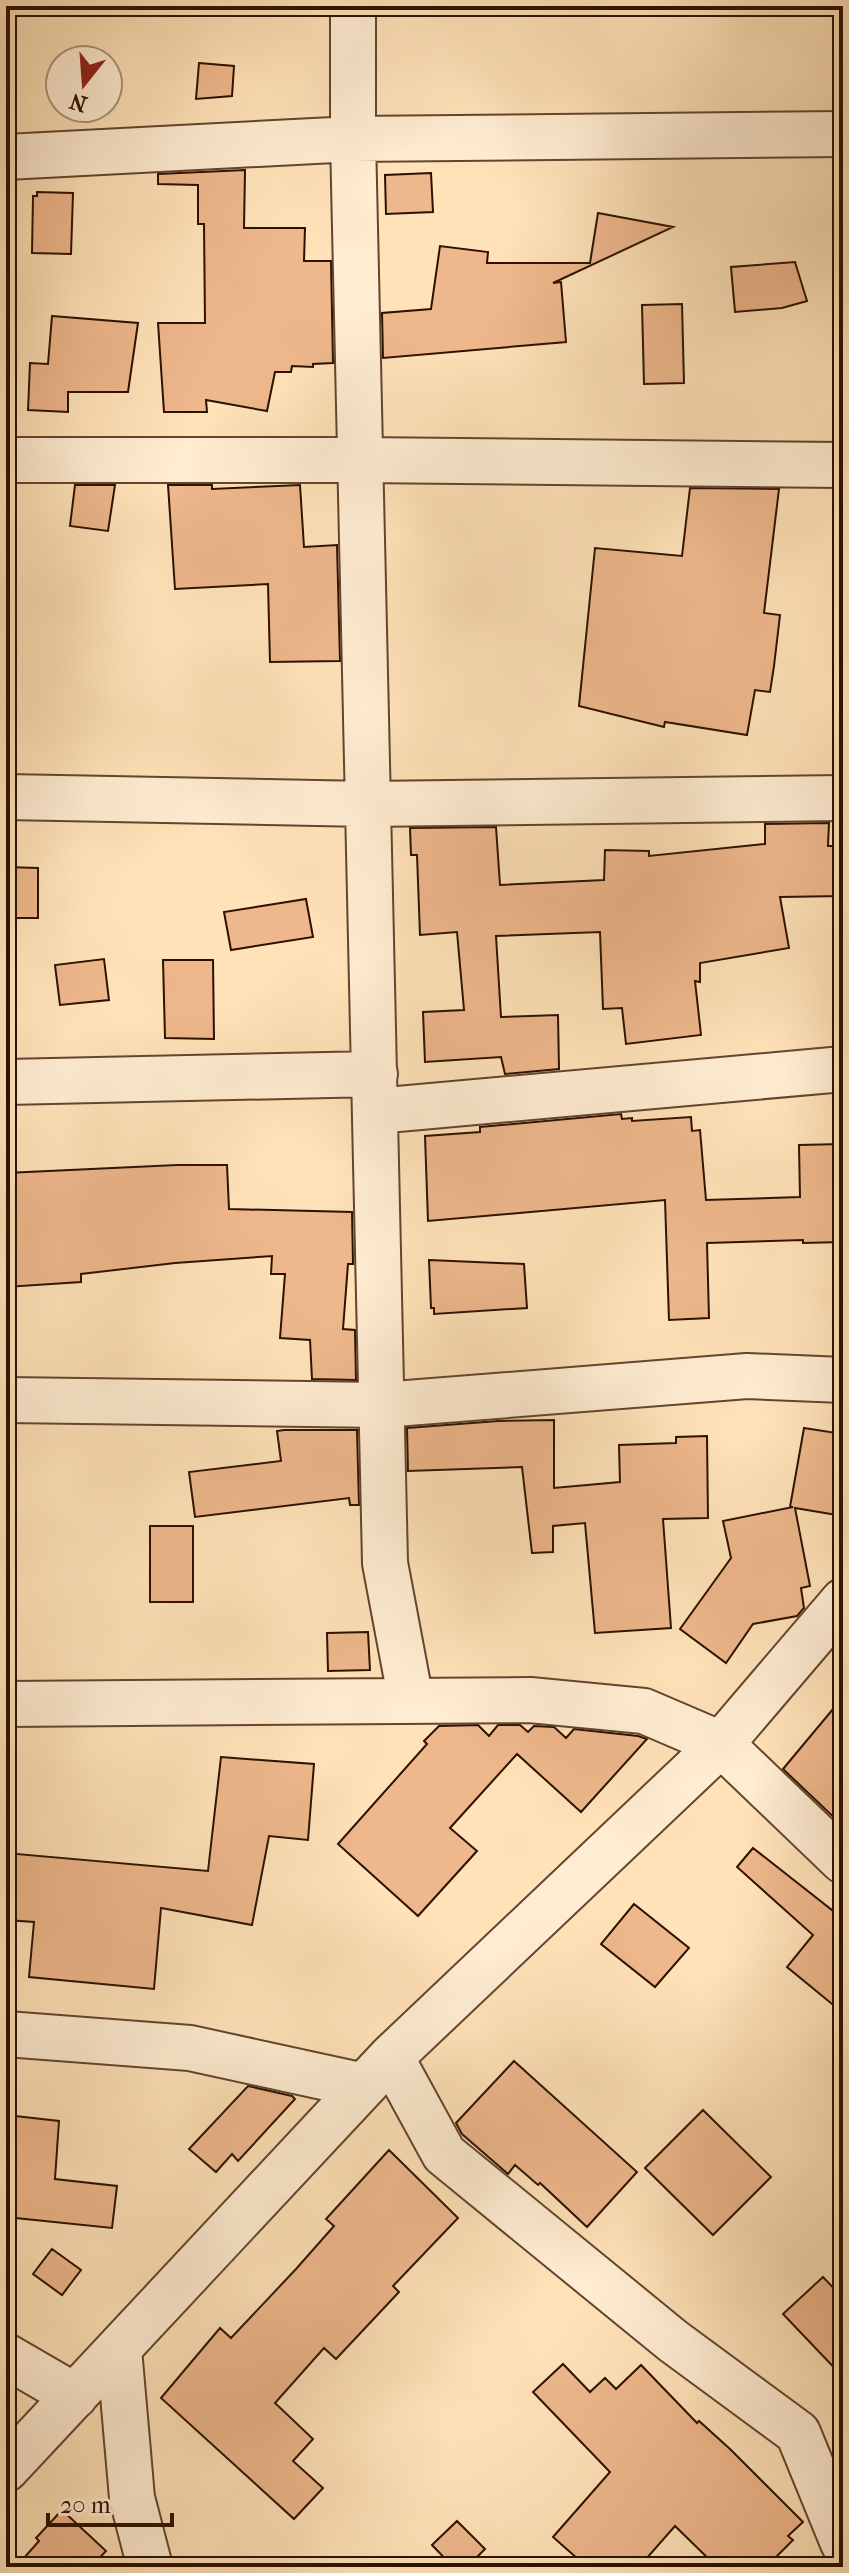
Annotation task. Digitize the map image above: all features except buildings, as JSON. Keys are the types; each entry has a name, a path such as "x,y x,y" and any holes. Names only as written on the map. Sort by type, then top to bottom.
{"street":[{"path":"353,6 353,139 385,1563 411,1701"},
{"path":"6,157 353,139 843,134"},
{"path":"6,460 843,465"},
{"path":"6,797 367,804 843,798"},
{"path":"6,1082 375,1092 843,1069"},
{"path":"6,1400 382,1405 747,1376 843,1380"},
{"path":"6,2469 378,2072 721,1744 843,1601"},
{"path":"6,1704 530,1700 644,1711 721,1744 843,1861"},
{"path":"6,2034 190,2048 378,2072 444,2154 673,2341 798,2433 843,2543"},
{"path":"119,2349 132,2498 150,2567"},
{"path":"6,2356 75,2396"}]}
